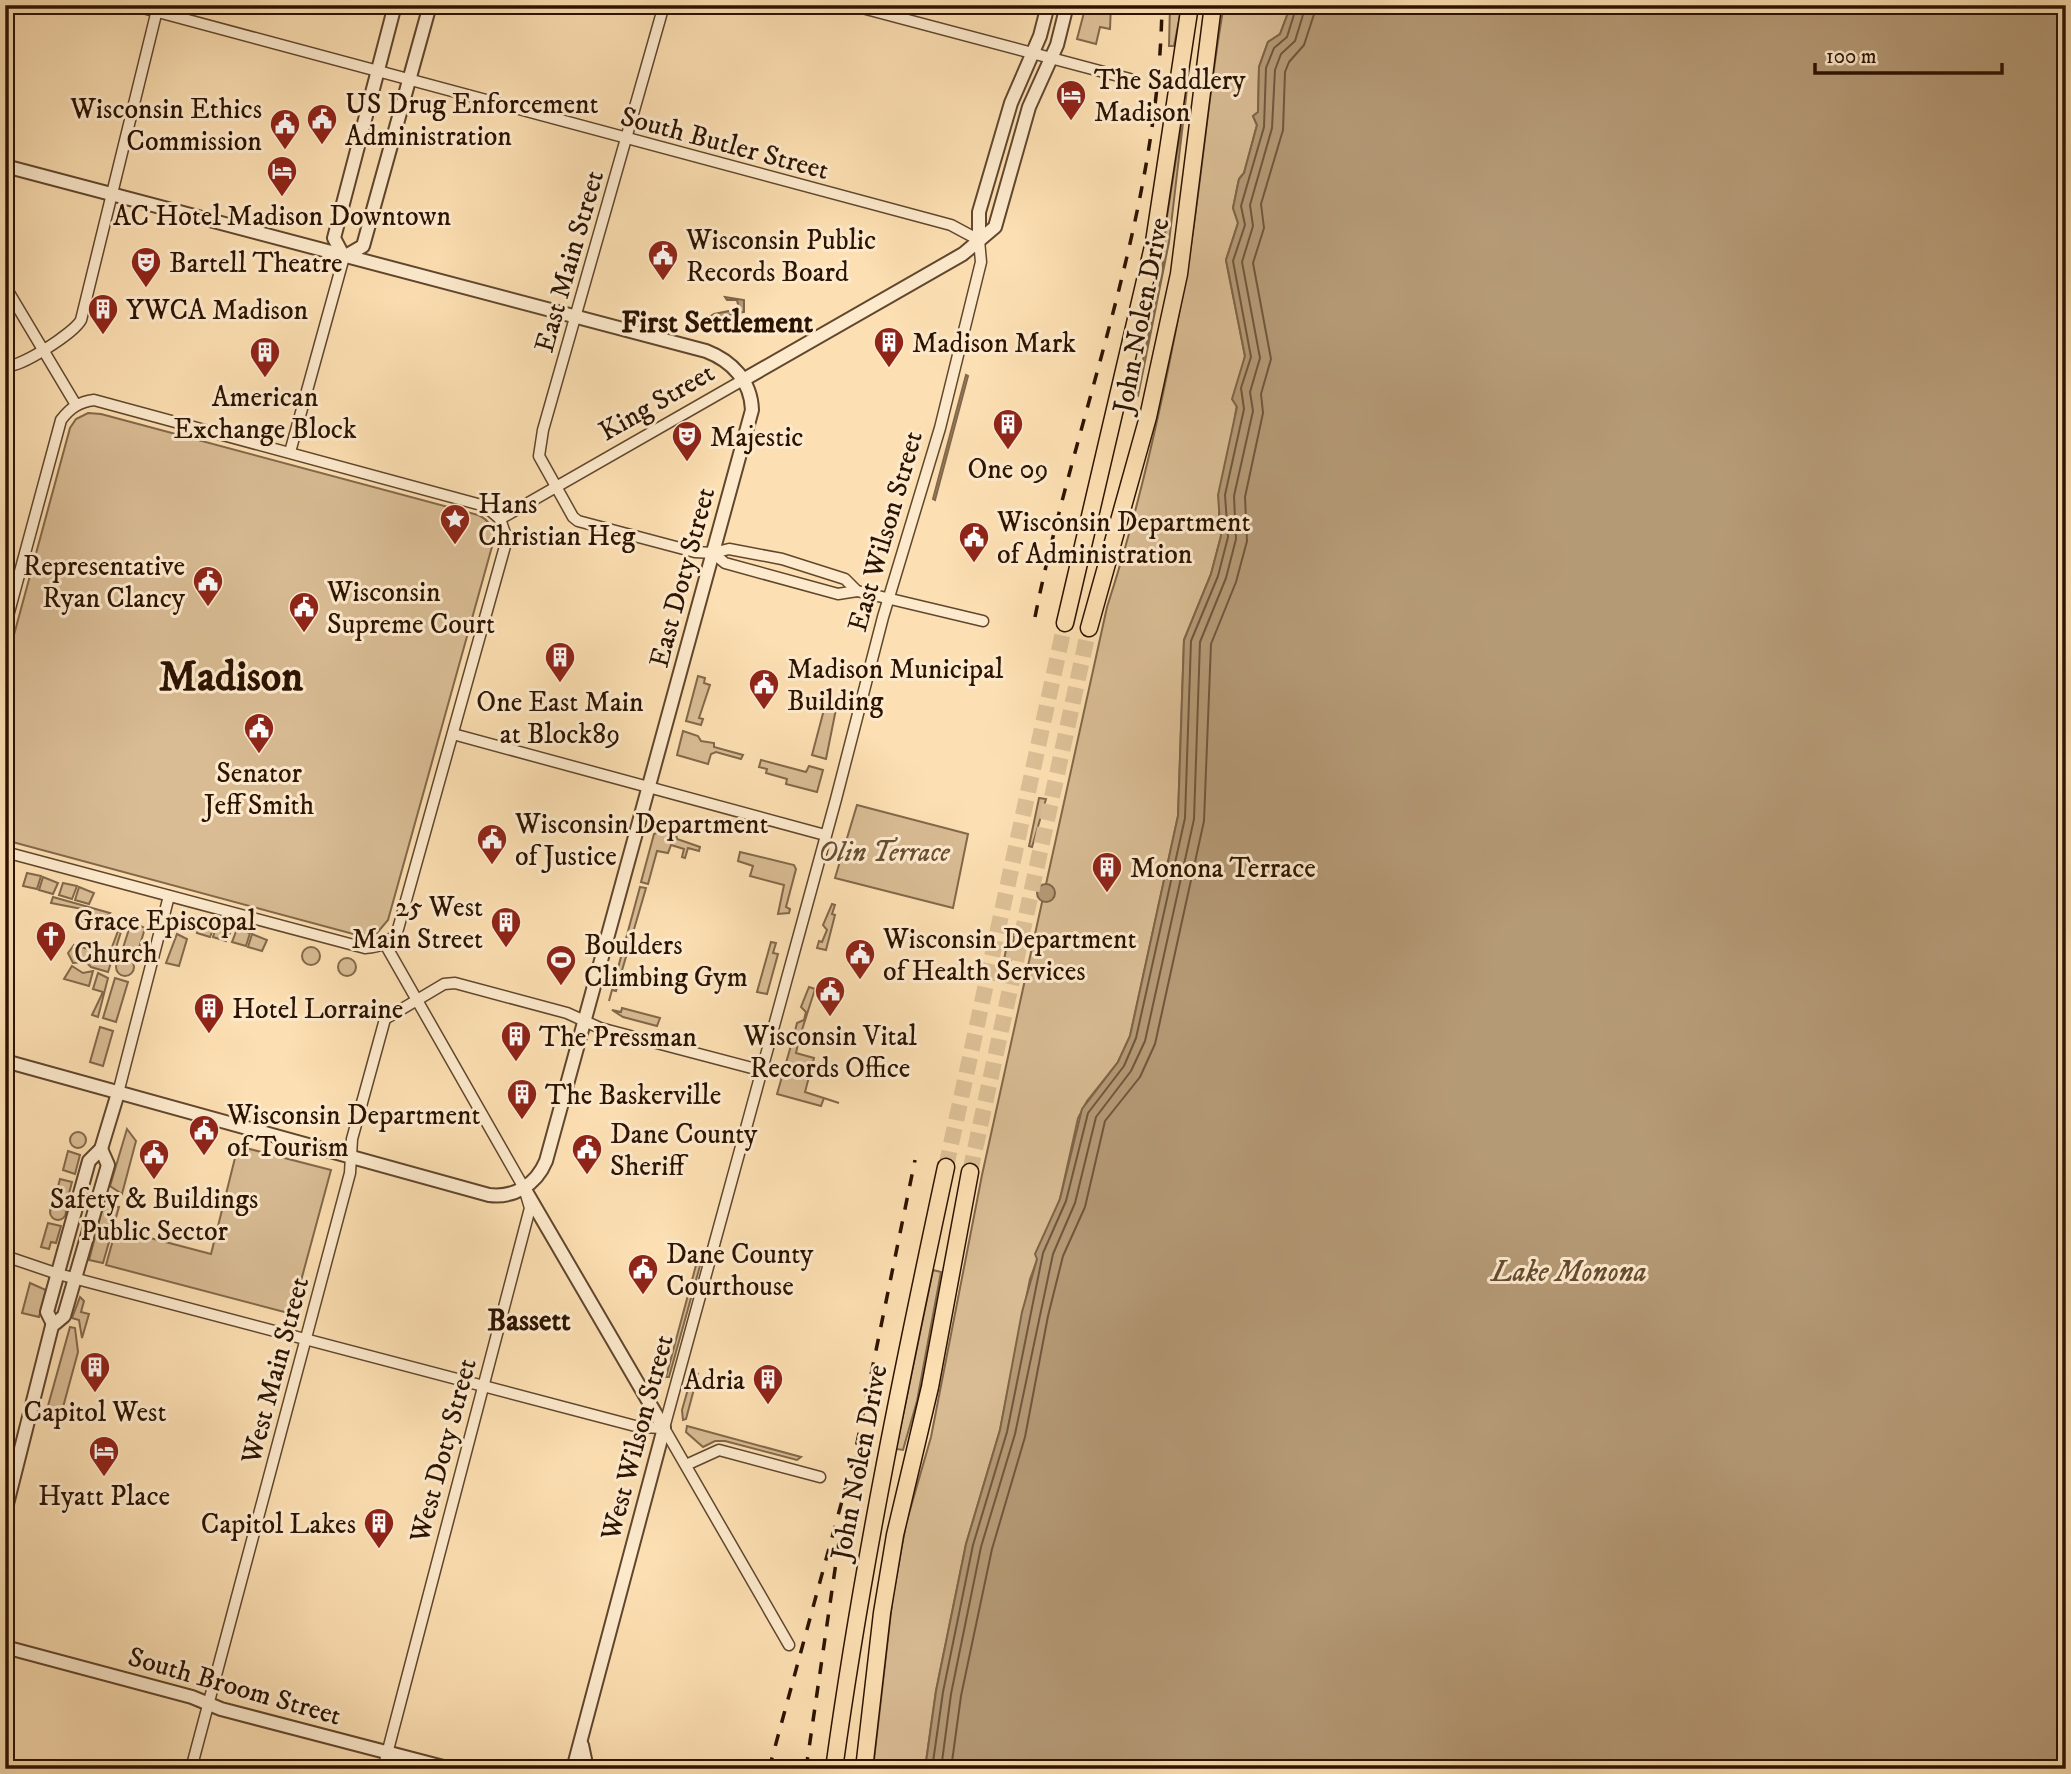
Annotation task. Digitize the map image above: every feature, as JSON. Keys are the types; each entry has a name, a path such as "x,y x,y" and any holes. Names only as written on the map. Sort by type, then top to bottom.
{"main road":[{"name":"John Nolen Drive","path":"1065,623 1154,243 1190,5"},
{"name":"John Nolen Drive","path":"1089,628 1148,417 1175,297 1213,5"},
{"name":"John Nolen Drive","path":"834,1769 857,1605 909,1330 946,1167"},
{"name":"John Nolen Drive","path":"863,1767 895,1535 930,1387 970,1172"}],"street":[{"name":"South Butler Street","path":"132,5 157,8 377,72 951,225 979,240"},
{"path":"290,452 344,257 334,238 395,5"},
{"path":"344,257 363,246 430,5"},
{"name":"East Main Street","path":"664,5 538,451 575,520 695,552 713,553"},
{"path":"850,5 1130,79"},
{"name":"East Wilson Street","path":"825,835 889,598 940,428 971,304 981,262 979,212 1011,103 1032,54 1048,5"},
{"path":"979,240 997,222 1029,107 1051,58 1068,5"},
{"path":"5,366 15,366 42,350 75,329 81,320 157,8"},
{"path":"5,166 715,355 733,366 743,380"},
{"name":"King Street","path":"500,519 963,254 979,240"},
{"path":"5,286 76,405"},
{"name":"East Doty Street","path":"648,787 751,415 751,400 743,380"},
{"path":"5,627 61,420 76,405 94,400 485,506 500,519 507,539 398,929 394,938 385,944 365,948 5,852"},
{"path":"713,553 729,549 804,565 845,579 857,591"},
{"path":"713,553 725,563 838,594 857,591 983,621"},
{"path":"453,734 825,835"},
{"path":"5,1061 489,1195 505,1196 524,1188 534,1180 546,1161 648,787"},
{"name":"West Wilson Street","path":"573,1769 825,835"},
{"path":"53,1324 47,1312 89,1161 101,1149 118,1093 169,896"},
{"path":"385,944 789,1645"},
{"name":"West Main Street","path":"191,1769 307,1340 352,1157 352,1139 383,1022 416,999 444,984 455,983 600,1028 763,1070"},
{"path":"5,1512 53,1324 64,1316 108,1165 101,1149"},
{"name":"West Doty Street","path":"383,1769 530,1208 524,1188"},
{"path":"5,1256 58,1274 484,1387 639,1427 664,1428"},
{"path":"686,1465 719,1450 820,1477"},
{"name":"South Broom Street","path":"5,1647 451,1769"},
{"path":"581,1740 587,1769"}],"green space":[{"path":"1086,5 1111,5 1110,29 1100,27 1096,44 1077,39"},
{"path":"1170,5 1182,5 1174,46 1169,46"},
{"path":"1224,5 1291,5 1280,34 1268,42 1259,67 1258,112 1253,116 1257,125 1244,173 1239,179 1233,208 1238,223 1226,260 1245,356 1219,514 1221,536 1211,574 1184,640 1178,816 1130,1036 1118,1062 1087,1101 1078,1118 1060,1199 1030,1279 1000,1430 966,1544 936,1691 925,1769 873,1769 893,1595 906,1524 931,1437 982,1175 1107,607 1143,482 1171,355 1192,237"},
{"path":"1187,89 1169,242 1138,396 1135,396 1162,274 1166,223"},
{"path":"966,375 968,376 935,500 933,499"},
{"path":"88,413 101,414 478,515 491,526 493,543 388,920 377,933 357,935 5,840 5,668 70,428 76,419"},
{"path":"698,676 705,678 704,683 710,685 699,718 703,719 701,725 686,721"},
{"path":"826,702 841,706 836,709 826,759 812,755"},
{"path":"683,731 698,736 701,741 714,743 714,747 743,755 741,759 716,752 711,754 708,764 677,755"},
{"path":"761,760 806,772 809,766 823,770 817,792 786,784 787,779 766,773 767,769 759,767"},
{"path":"1039,798 1046,799 1032,847 1029,846"},
{"name":"Olin Terrace","path":"857,805 968,834 953,908 835,878"},
{"path":"662,831 676,833 677,839 700,847 699,851 688,848 685,858 682,857 684,849 671,845 668,853 657,851 648,884 641,882 654,834"},
{"path":"740,852 794,865 796,869 786,907 790,909 789,913 778,914 784,885 750,876 753,866 738,861"},
{"path":"27,873 41,876 37,889 23,886"},
{"path":"43,877 58,883 53,894 39,890"},
{"path":"63,883 77,886 72,899 59,895"},
{"path":"79,887 94,893 89,904 75,900"},
{"path":"640,887 646,888 616,991 612,990 609,1001"},
{"path":"53,897 110,913 106,917 109,918 106,928 79,920 82,909 51,903"},
{"path":"832,904 835,905 832,914 835,915 826,950 817,948 827,930 823,925"},
{"path":"201,920 215,924 210,937 197,933"},
{"path":"134,923 145,928 137,955 122,951 130,926 133,927"},
{"path":"217,924 231,931 226,941 213,937"},
{"path":"237,929 250,933 246,946 232,942"},
{"path":"1010,930 1014,930 1013,953 1005,980 1000,979"},
{"path":"118,931 121,932 108,972 91,967 86,962 73,963 68,953 74,945 109,955"},
{"path":"177,934 187,939 179,966 166,963"},
{"path":"252,934 267,940 262,951 248,947"},
{"path":"771,942 776,943 773,953 778,954 767,994 757,992"},
{"path":"311,947 317,950 320,956 317,962 311,965 305,962 302,956 305,950"},
{"path":"125,958 131,961 134,967 131,973 125,976 119,973 116,967 119,961"},
{"path":"347,958 353,961 356,967 353,973 347,976 341,973 338,967 341,961"},
{"path":"72,966 83,973 93,971 89,986 64,979"},
{"path":"98,973 108,978 98,1017 92,1015 103,992 93,989"},
{"path":"115,978 128,982 116,1022 103,1018"},
{"path":"809,987 815,989 801,1033 795,1031 797,1023 804,1020 806,1012 801,1007"},
{"path":"622,1008 660,1018 657,1026 623,1017 612,1010 621,1012"},
{"path":"100,1027 113,1031 103,1066 90,1062"},
{"path":"792,1042 798,1044 796,1053 814,1058 805,1092 824,1098 821,1106 777,1094"},
{"path":"127,1129 136,1141 122,1194 110,1186"},
{"path":"78,1132 84,1134 84,1146 78,1148 72,1146 70,1140 72,1134"},
{"path":"238,1146 331,1170 292,1314 106,1265 116,1229 211,1254"},
{"path":"68,1151 80,1155 75,1174 63,1170"},
{"path":"60,1179 72,1182 67,1201 55,1198"},
{"path":"55,1204 61,1204 66,1212 64,1218 55,1220 50,1215 50,1209"},
{"path":"103,1206 119,1207 103,1263 89,1260"},
{"path":"48,1223 61,1226 56,1243 51,1242 49,1249 41,1247"},
{"path":"699,1254 703,1255 669,1377 666,1377"},
{"path":"933,1270 941,1272 917,1401 903,1450 896,1449"},
{"path":"30,1283 46,1290 39,1317 22,1313"},
{"path":"80,1297 84,1301 81,1312 89,1314 82,1338 79,1320 72,1318"},
{"path":"70,1327 75,1328 78,1352 59,1422 49,1418 46,1413"},
{"path":"698,1374 686,1419 683,1420 682,1410 692,1375"},
{"path":"687,1426 801,1457 797,1460 725,1441 715,1441 703,1447 686,1432"}],"water":[{"name":"Lake Monona","path":"1291,5 2066,5 2066,1769 925,1769 936,1691 966,1544 1000,1430 1022,1312 1037,1259 1035,1254 1060,1199 1082,1109 1118,1062 1130,1036 1178,816 1184,640 1211,574 1221,536 1218,495 1237,407 1232,399 1245,356 1226,260 1238,223 1233,208 1239,179 1244,173 1257,125 1253,116 1258,112 1259,67 1268,42 1280,34"},
{"path":"725,297 744,300 744,312 704,320 714,314 739,309 737,300 727,300"},
{"path":"1042,884 1050,884 1055,893 1053,900 1042,902 1037,897 1037,889"}],"tunnel":[{"path":"946,1167 1065,623"},
{"path":"970,1172 1089,628"}],"railway":[{"path":"1035,617 1052,541 1113,314 1147,161 1157,84 1162,5"},
{"path":"769,1769 855,1453 915,1160"},
{"path":"806,1769 839,1542"}],"place":[{"name":"The Saddlery Madison","path":"1071,122"},
{"name":"US Drug Enforcement Administration","path":"322,146"},
{"name":"Wisconsin Ethics Commission","path":"285,151"},
{"name":"AC Hotel Madison Downtown","path":"282,198"},
{"name":"Wisconsin Public Records Board","path":"663,282"},
{"name":"Bartell Theatre","path":"146,289"},
{"name":"YWCA Madison","path":"103,336"},
{"name":"Madison Mark","path":"889,369"},
{"name":"American Exchange Block","path":"265,379"},
{"name":"One 09","path":"1008,451"},
{"name":"Majestic","path":"687,463"},
{"name":"Hans Christian Heg","path":"455,546"},
{"name":"Wisconsin Department of Administration","path":"974,564"},
{"name":"Representative Ryan Clancy","path":"208,608"},
{"name":"Wisconsin Supreme Court","path":"304,634"},
{"name":"One East Main at Block89","path":"560,684"},
{"name":"Madison Municipal Building","path":"764,711"},
{"name":"Senator Jeff Smith","path":"259,755"},
{"name":"Wisconsin Department of Justice","path":"492,866"},
{"name":"Monona Terrace","path":"1107,894"},
{"name":"25 West Main Street","path":"506,949"},
{"name":"Grace Episcopal Church","path":"51,963"},
{"name":"Wisconsin Department of Health Services","path":"860,981"},
{"name":"Boulders Climbing Gym","path":"561,987"},
{"name":"Wisconsin Vital Records Office","path":"830,1018"},
{"name":"Hotel Lorraine","path":"209,1035"},
{"name":"The Pressman","path":"516,1063"},
{"name":"The Baskerville","path":"522,1121"},
{"name":"Wisconsin Department of Tourism","path":"204,1157"},
{"name":"Dane County Sheriff","path":"587,1176"},
{"name":"Safety & Buildings Public Sector","path":"154,1181"},
{"name":"Dane County Courthouse","path":"643,1296"},
{"name":"Capitol West","path":"95,1394"},
{"name":"Adria","path":"768,1406"},
{"name":"Hyatt Place","path":"104,1478"},
{"name":"Capitol Lakes","path":"379,1550"}],"district":[{"name":"First Settlement","path":"717,322"},
{"name":"Madison","path":"231,675"},
{"name":"Bassett","path":"529,1320"}]}
